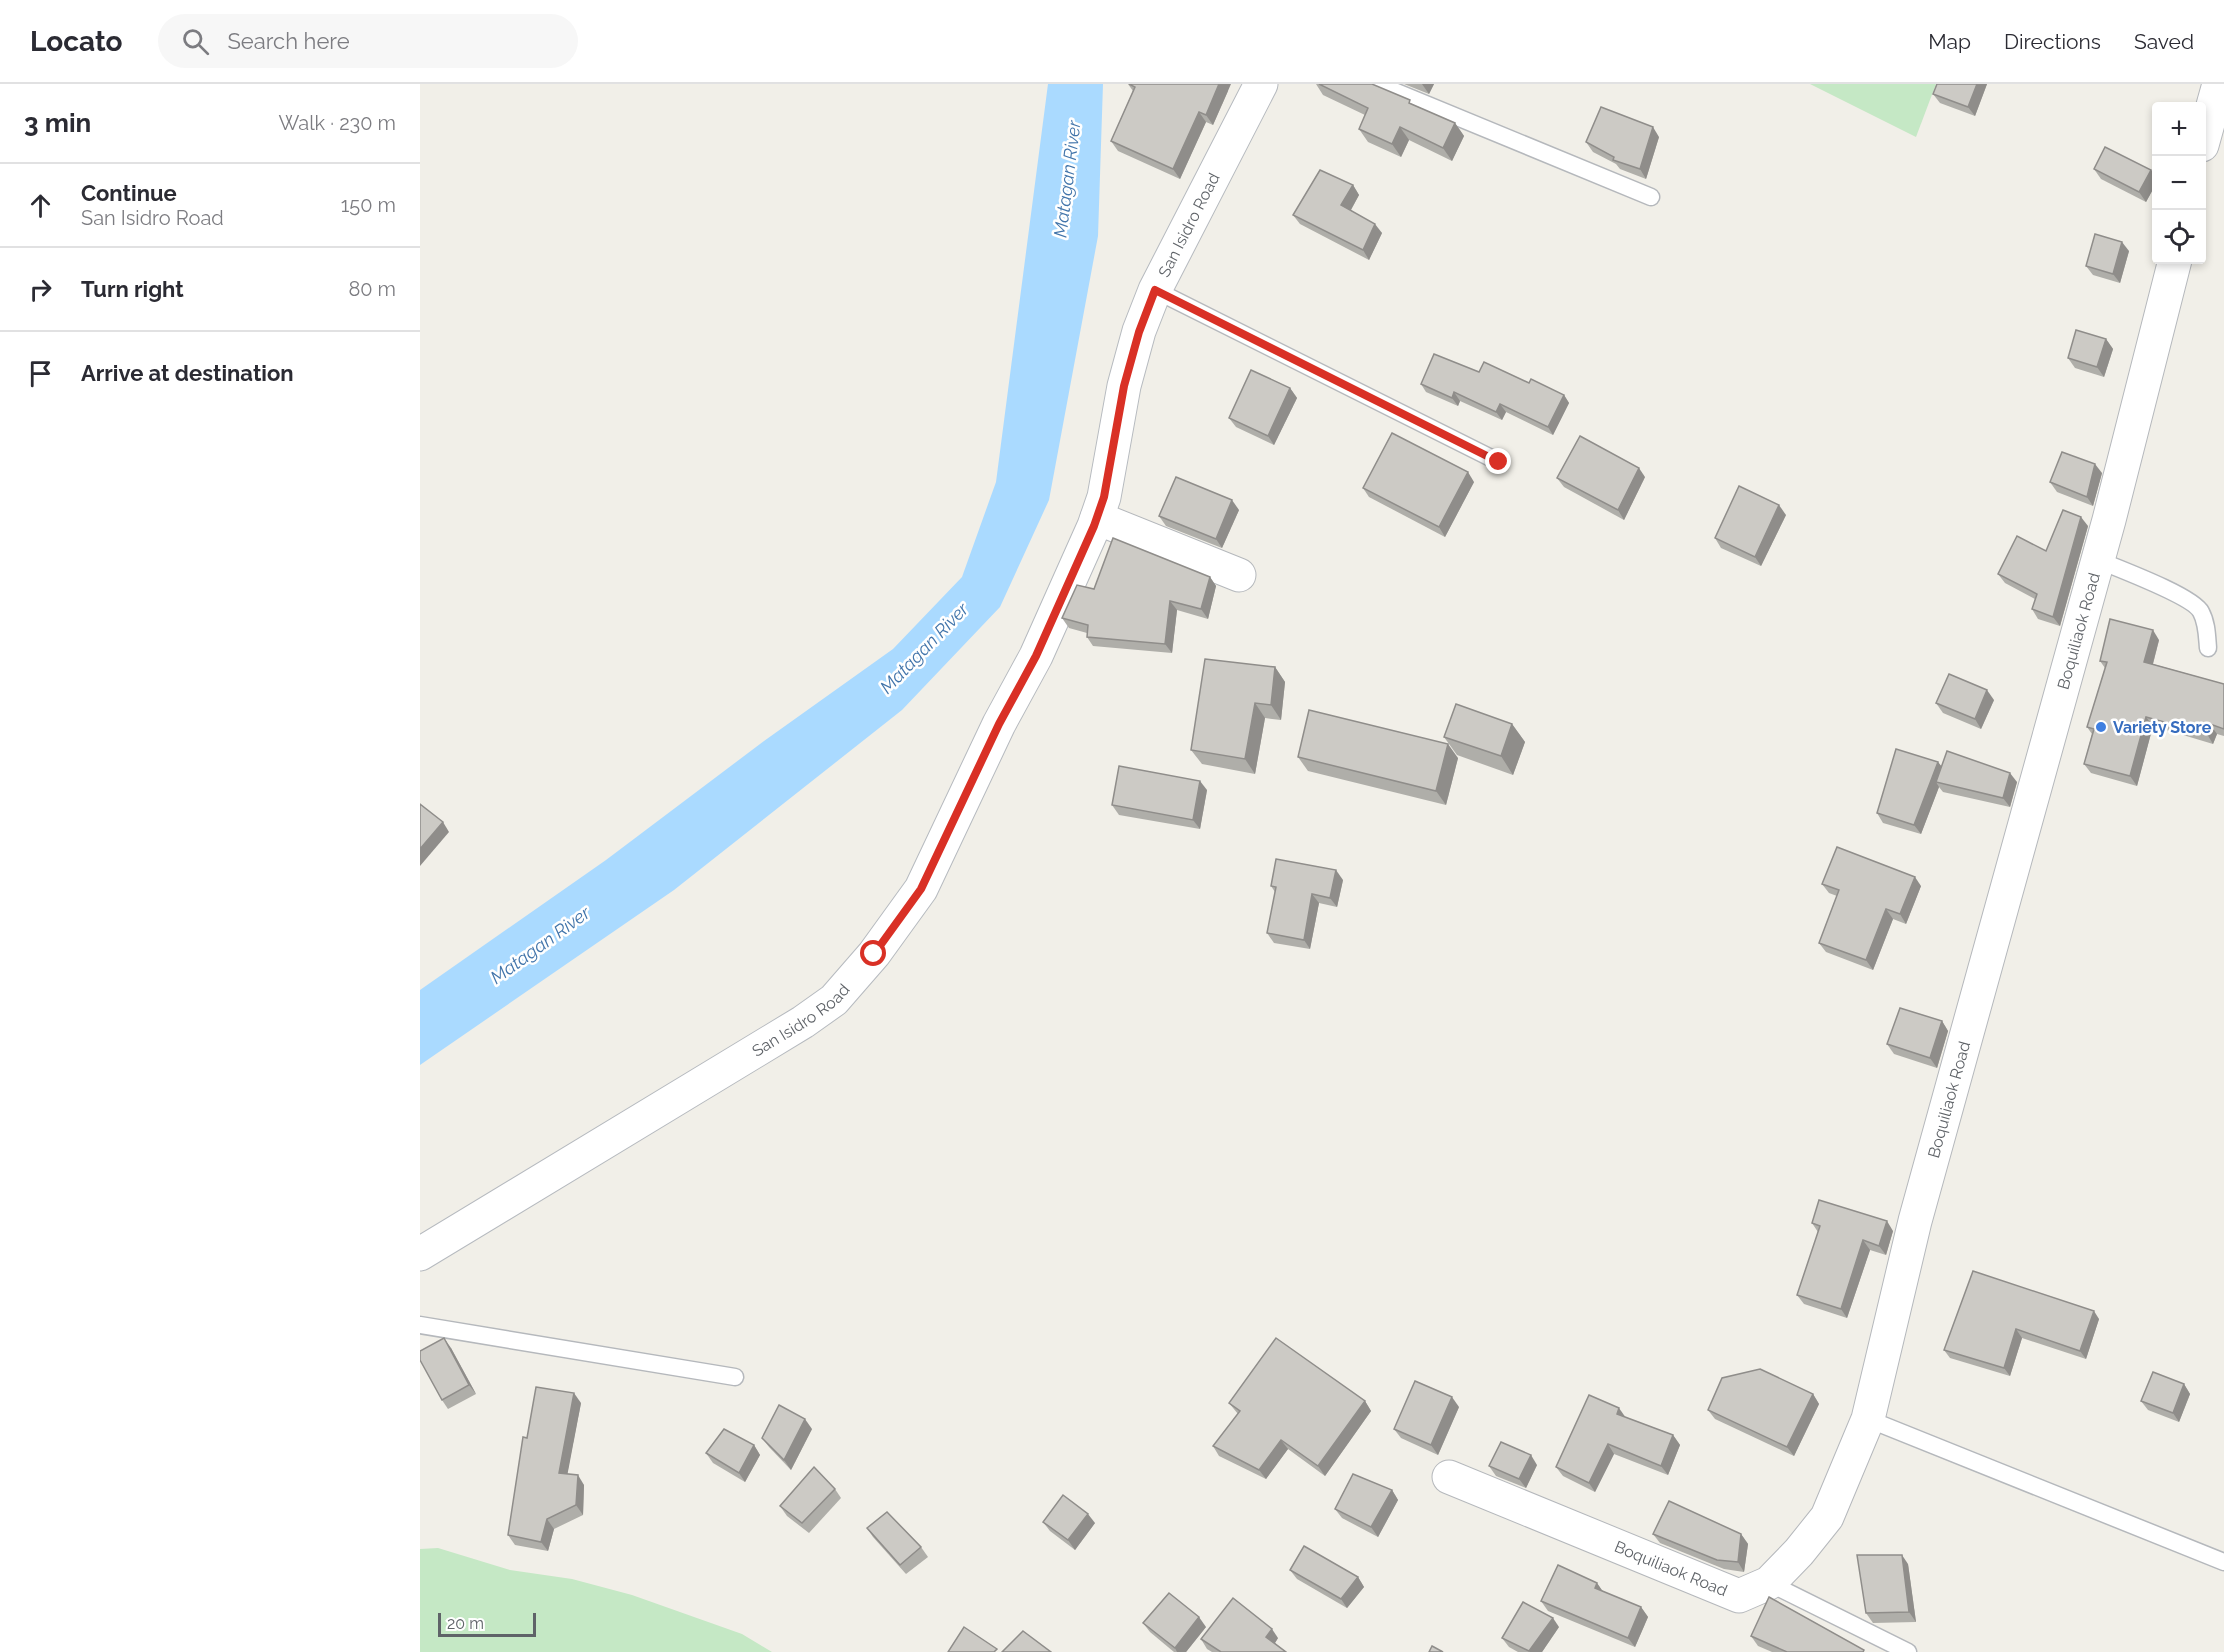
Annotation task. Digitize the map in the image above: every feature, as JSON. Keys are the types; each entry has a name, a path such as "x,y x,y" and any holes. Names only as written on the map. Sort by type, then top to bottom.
{"street":[{"name":"San Isidro Road","path":"420,1254 803,1022 834,1000 874,954 921,889 999,724 1036,656 1097,518 1104,497 1124,386 1139,332 1155,290 1261,84"},
{"path":"2206,131 2219,84"},
{"name":"Boquiliaok Road","path":"1449,1477 1739,1596 1769,1583 1827,1517 1868,1419 1921,1198 2098,560 2174,264"},
{"path":"1097,518 1239,575"}],"lane":[{"path":"1377,84 1651,197"},
{"path":"1155,290 1499,462"},
{"path":"2098,560 2178,594 2200,609 2206,626 2208,648"},
{"path":"420,1325 735,1377"},
{"path":"1868,1419 2224,1563"},
{"path":"1769,1583 1908,1652"}],"green space":[{"path":"1810,84 1936,84 1916,137"},
{"path":"438,1548 510,1570 572,1579 632,1595 742,1634 772,1652 420,1652 420,1549"}],"water":[{"name":"Matagan River","path":"1048,84 1103,84 1098,236 1049,500 1000,607 902,710 674,890 420,1065 420,990 606,860 764,741 893,649 962,577 996,482"}],"building":[{"path":"1129,84 1219,84 1206,115 1199,112 1173,169 1111,141 1135,87"},
{"path":"1319,84 1372,84 1455,123 1443,148 1400,127 1392,144 1359,129 1368,108"},
{"path":"1937,84 1977,84 1968,107 1933,94"},
{"path":"1601,107 1653,127 1640,169 1613,160 1614,157 1586,142"},
{"path":"2105,147 2151,170 2139,192 2094,169"},
{"path":"1320,170 1353,185 1341,205 1375,224 1363,250 1293,215"},
{"path":"2095,234 2122,242 2113,274 2086,266"},
{"path":"2076,330 2106,339 2097,367 2068,358"},
{"path":"1434,354 1479,372 1484,362 1529,383 1531,379 1564,395 1548,427 1500,404 1496,412 1454,392 1452,398 1421,384"},
{"path":"1251,370 1290,388 1268,436 1229,418"},
{"path":"1392,433 1468,472 1439,527 1363,488"},
{"path":"1580,436 1639,468 1618,510 1557,478"},
{"path":"2062,452 2095,464 2087,497 2050,482"},
{"path":"1176,477 1232,500 1216,539 1159,516"},
{"path":"1739,486 1779,505 1755,557 1715,538"},
{"path":"2063,510 2081,517 2053,617 2032,609 2037,594 1998,574 2017,536 2046,551"},
{"path":"1113,538 1210,577 1201,609 1170,601 1165,644 1087,637 1088,625 1062,618 1077,585 1094,589"},
{"path":"2110,619 2153,630 2144,662 2224,684 2224,729 2210,724 2207,734 2146,717 2130,776 2084,764 2094,729 2087,727 2107,662 2100,661"},
{"path":"1205,659 1275,667 1271,705 1255,703 1245,759 1191,750"},
{"path":"1949,674 1987,690 1975,719 1936,703"},
{"path":"1456,704 1512,724 1501,756 1444,737"},
{"path":"1309,710 1448,744 1436,791 1298,757"},
{"path":"1896,749 1938,762 1914,825 1877,813"},
{"path":"1947,751 2010,773 2003,798 1936,782"},
{"path":"1119,766 1200,781 1193,820 1112,805"},
{"path":"420,804 443,822 420,849"},
{"path":"1837,847 1915,877 1900,914 1886,909 1866,960 1819,943 1839,890 1822,884"},
{"path":"1276,859 1336,870 1330,898 1312,894 1304,940 1267,933 1276,887 1271,886"},
{"path":"1900,1008 1942,1021 1930,1058 1887,1044"},
{"path":"1819,1200 1887,1221 1879,1246 1863,1240 1841,1309 1797,1295 1820,1226 1812,1223"},
{"path":"1973,1271 2094,1311 2080,1351 2016,1329 2004,1368 1944,1350"},
{"path":"444,1338 469,1385 442,1400 420,1360 420,1351"},
{"path":"1276,1338 1365,1401 1318,1466 1281,1440 1259,1470 1213,1446 1240,1411 1229,1403"},
{"path":"1760,1369 1813,1394 1787,1447 1708,1410 1722,1378"},
{"path":"2153,1372 2184,1384 2173,1413 2141,1401"},
{"path":"1415,1381 1452,1397 1431,1445 1394,1429"},
{"path":"536,1387 574,1393 559,1473 578,1475 576,1505 547,1519 541,1542 508,1535 523,1437 527,1438"},
{"path":"1589,1395 1619,1408 1617,1414 1673,1435 1661,1466 1608,1444 1589,1483 1556,1467"},
{"path":"779,1405 805,1419 784,1460 762,1438"},
{"path":"724,1429 754,1445 739,1473 706,1453"},
{"path":"1501,1442 1531,1455 1519,1479 1489,1466"},
{"path":"814,1467 835,1489 802,1523 780,1506"},
{"path":"1353,1474 1392,1490 1371,1527 1335,1509"},
{"path":"1063,1495 1088,1514 1068,1540 1043,1522"},
{"path":"1669,1501 1741,1534 1738,1562 1717,1560 1653,1534"},
{"path":"887,1512 921,1547 900,1565 867,1528"},
{"path":"1304,1546 1358,1577 1341,1599 1290,1570"},
{"path":"1857,1555 1902,1555 1909,1612 1866,1613"},
{"path":"1558,1565 1597,1583 1595,1588 1641,1607 1628,1638 1541,1601"},
{"path":"1169,1593 1199,1617 1175,1648 1143,1623"},
{"path":"1769,1597 1864,1650 1863,1652 1787,1652 1751,1636"},
{"path":"1233,1598 1272,1629 1266,1637 1286,1652 1221,1652 1201,1639"},
{"path":"1523,1602 1553,1618 1529,1651 1502,1638"},
{"path":"964,1627 997,1649 994,1652 948,1652"},
{"path":"1023,1631 1051,1652 1002,1652"},
{"path":"1432,1646 1443,1652 1429,1652"}],"place":[{"name":"Variety Store","path":"2101,727"}],"route":[{"path":"874,954 921,889 999,724 1036,656 1094,526 1104,497 1124,386 1139,332 1155,290 1499,462"}]}
